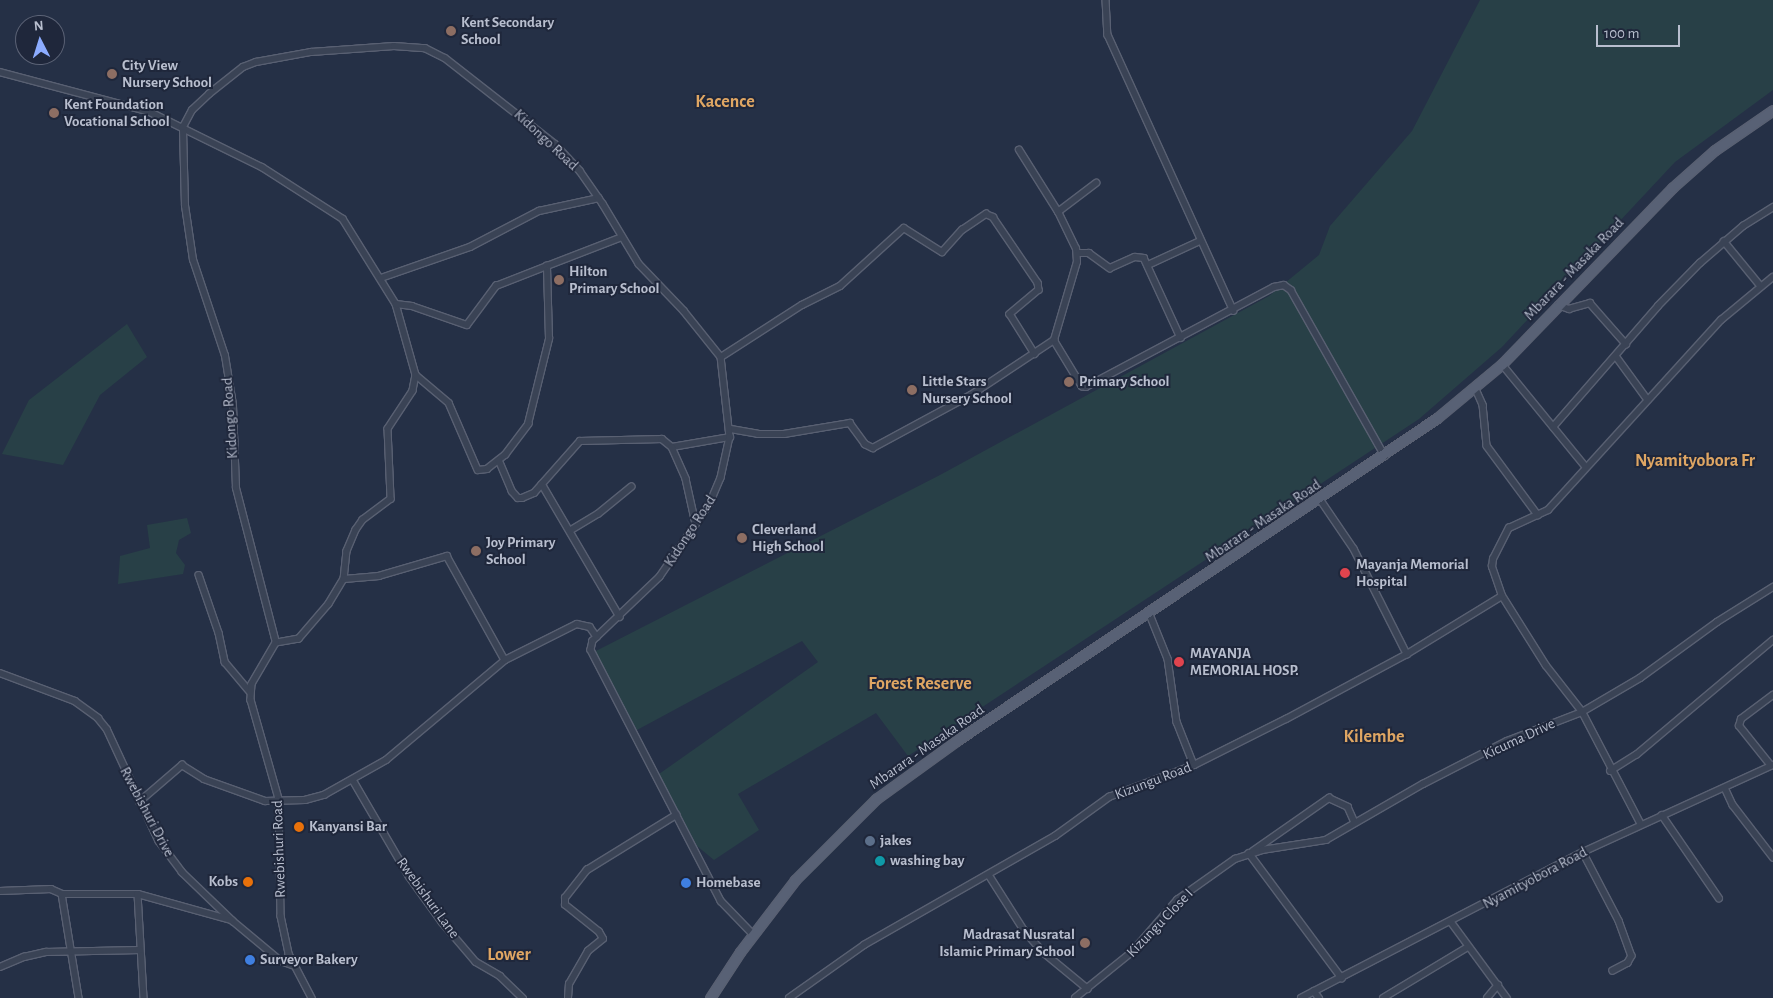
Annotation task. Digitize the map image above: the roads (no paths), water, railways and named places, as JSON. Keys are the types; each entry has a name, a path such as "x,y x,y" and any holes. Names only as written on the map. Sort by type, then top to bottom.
{"main road":[{"name":"Mbarara - Masaka Road","path":"710,998 753,934 795,880 876,799 956,741 1385,456 1475,387 1502,364 1672,188 1715,150 1773,110"}],"street":[{"path":"1106,0 1108,35 1234,311"},
{"name":"Kidongo Road","path":"276,644 236,488 233,405 225,356 194,260 185,206 183,127 192,110 209,94 243,67 256,62 311,52 394,46 425,48 445,58 555,144 599,198 639,264 684,311 721,358 731,429 721,478 710,504 660,578 620,617 596,637"},
{"path":"0,72 150,112 233,150 343,219 396,304 416,375 413,391 388,429 391,499 362,520 356,530 347,551 344,579 329,604 302,636 294,642 276,644 258,670 250,692"},
{"path":"731,429 784,434 850,423 865,444 873,448 971,395 1054,340 1061,326 1077,253 1058,212 1019,150"},
{"path":"1058,212 1096,183"},
{"path":"381,278 470,247 539,211 599,198"},
{"path":"1553,428 1658,306 1724,241 1773,207"},
{"path":"721,358 802,305 840,286 904,228 942,252 962,230 986,214 993,217 1038,283 1039,290 1010,314 1035,354"},
{"path":"396,304 412,306 467,325 496,286 622,237"},
{"path":"1148,265 1200,240"},
{"path":"1724,241 1760,285"},
{"path":"1077,253 1089,253 1110,268 1138,256 1148,265 1181,338"},
{"path":"416,375 449,403 478,470 483,471 499,460 524,433 546,354 547,266"},
{"path":"1641,825 1610,771 1582,712 1536,651 1502,596 1492,567 1498,547 1509,528 1548,510 1720,320 1760,285 1773,277"},
{"path":"1054,340 1085,388 1234,311 1280,285 1291,290 1385,456"},
{"path":"1558,305 1569,309 1590,303 1626,344"},
{"path":"1616,356 1648,400"},
{"path":"1502,364 1586,467"},
{"path":"1475,387 1483,405 1487,446 1538,515"},
{"path":"672,447 730,437"},
{"path":"499,460 518,498 526,497 542,484 580,441 662,439 672,447 690,489 696,524"},
{"path":"542,484 571,530 620,617"},
{"path":"571,530 598,514 631,487"},
{"path":"1320,499 1354,549 1407,654"},
{"path":"344,579 374,577 447,556 506,660"},
{"path":"199,575 219,633 225,662 250,692"},
{"name":"Kicuma Drive","path":"1249,853 1326,840 1423,784 1520,735 1582,712 1640,678 1717,622 1773,587"},
{"name":"Kizungu Road","path":"789,998 864,946 1055,836 1110,797 1194,765 1407,654 1502,596"},
{"path":"1149,612 1168,659 1177,722 1194,765"},
{"path":"139,802 182,765 204,778 265,801 278,799 306,800 324,795 386,760 420,734 506,660 578,624 590,627 596,637 591,645 591,653 721,901 753,934"},
{"path":"1610,771 1636,755 1773,640"},
{"name":"Rwebishuri Drive","path":"0,673 85,706 107,729 139,802 160,841 182,872 233,921 281,961 292,965"},
{"name":"Rwebishuri Road","path":"250,692 278,799 281,916 292,965 312,998"},
{"path":"1772,766 1739,726 1742,719 1773,695"},
{"name":"Nyamityobora Road","path":"1301,998 1452,922 1583,852 1772,766"},
{"name":"Rwebishuri Lane","path":"352,780 409,876 442,922 476,962 500,976 523,998"},
{"path":"1725,788 1733,805 1773,857"},
{"path":"1342,978 1249,853 1328,798 1348,807 1355,823"},
{"path":"568,998 569,984 588,951 603,939 599,932 566,905 565,898 587,870 676,815"},
{"path":"1662,815 1720,898"},
{"path":"1583,852 1616,915 1632,956 1628,963 1613,971"},
{"name":"Kizungu Close I","path":"1074,998 1088,989 1132,952 1177,900 1222,868 1249,853"},
{"path":"989,874 1037,945 1088,989"},
{"path":"0,891 51,889 62,894 138,894 233,921"},
{"path":"62,894 73,950 79,998"},
{"path":"138,894 144,998"},
{"path":"1452,922 1468,947 1507,998"},
{"path":"1383,998 1468,947"},
{"path":"0,967 24,957 73,950 140,950"},
{"path":"1486,998 1498,985"},
{"path":"1314,991 1319,998"}],"place":[{"name":"Kent Secondary School","path":"451,31"},
{"name":"City View Nursery School","path":"112,74"},
{"name":"Kent Foundation Vocational School","path":"54,113"},
{"name":"Hilton Primary School","path":"559,280"},
{"name":"Primary School","path":"1069,382"},
{"name":"Little Stars Nursery School","path":"912,390"},
{"name":"Cleverland High School","path":"742,538"},
{"name":"Joy Primary School","path":"476,551"},
{"name":"Mayanja Memorial Hospital","path":"1345,573"},
{"name":"MAYANJA MEMORIAL HOSP.","path":"1179,662"},
{"name":"Kanyansi Bar","path":"299,827"},
{"name":"jakes","path":"870,841"},
{"name":"washing bay","path":"880,861"},
{"name":"Kobs","path":"248,882"},
{"name":"Homebase","path":"686,883"},
{"name":"Madrasat Nusratal Islamic Primary School","path":"1085,943"},
{"name":"Surveyor Bakery","path":"250,960"}],"district":[{"name":"Kacence","path":"725,102"},
{"name":"Nyamityobora Fr","path":"1695,461"},
{"name":"Forest Reserve","path":"920,684"},
{"name":"Kilembe","path":"1374,737"},
{"name":"Lower","path":"509,955"}]}
